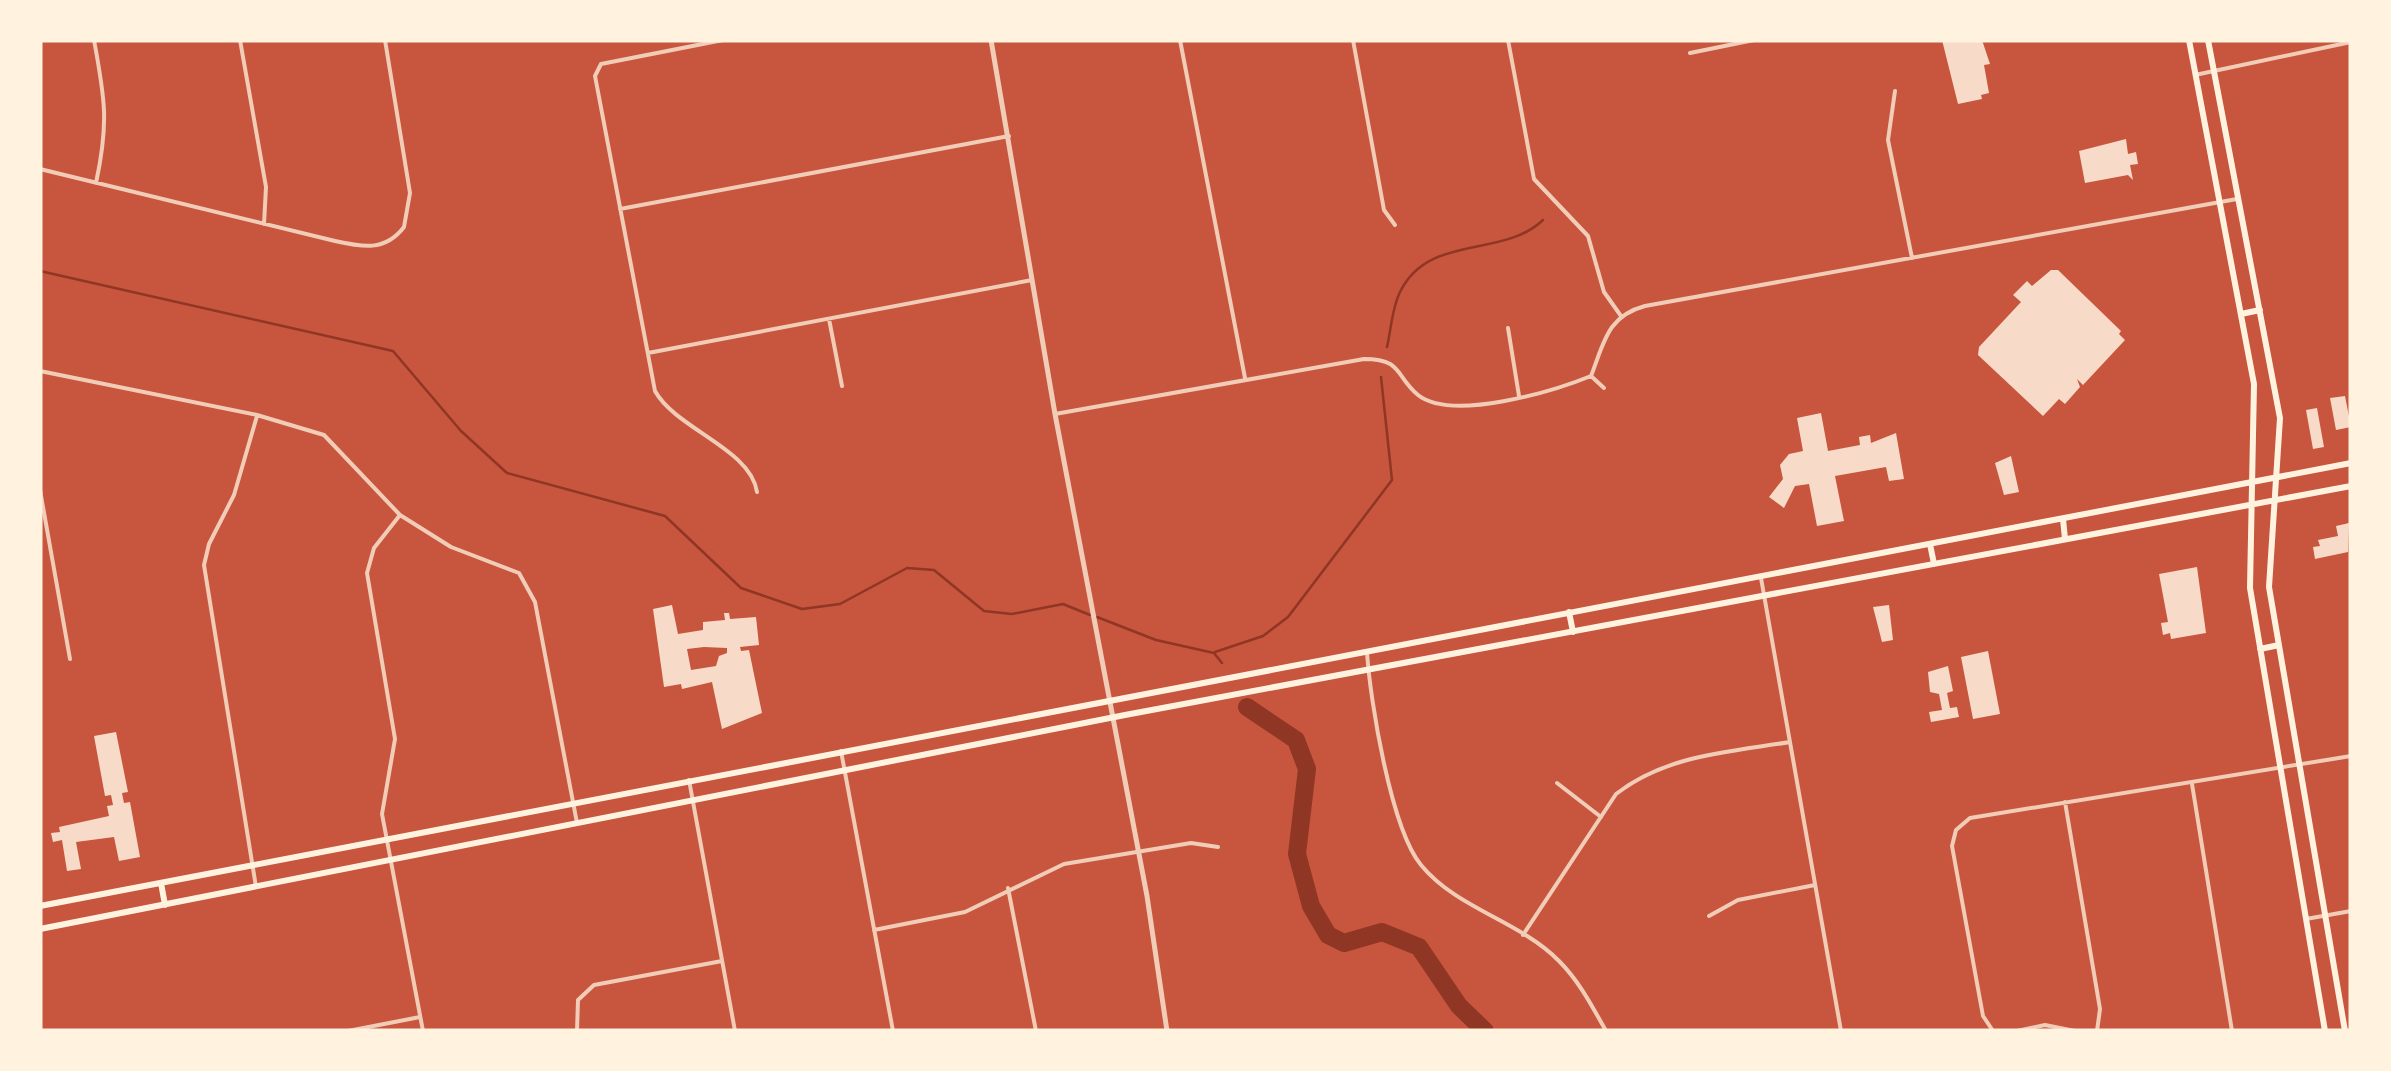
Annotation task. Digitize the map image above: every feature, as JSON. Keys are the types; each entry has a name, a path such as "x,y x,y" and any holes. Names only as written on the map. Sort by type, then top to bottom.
{"main road":[{"path":"2189,40 2254,384 2254,484 2248,568 2325,1031"},
{"path":"2208,40 2280,418 2268,576 2344,1031"},
{"path":"2241,314 2260,310"},
{"path":"40,906 2351,463"},
{"path":"40,929 1113,718 2351,486"},
{"path":"2062,519 2065,540"},
{"path":"1930,544 1934,564"},
{"path":"1569,612 1573,632"},
{"path":"2260,649 2279,645"},
{"path":"161,883 165,904"}],"street":[{"path":"94,40 107,122 96,182"},
{"path":"240,40 266,187 264,224"},
{"path":"40,168 372,247 390,240 404,227 410,193 385,40"},
{"path":"723,40 601,64 595,76 655,392 664,407 724,450 756,480 757,492"},
{"path":"991,40 1055,414 1139,851 1167,1031"},
{"path":"1180,40 1244,378"},
{"path":"1353,40 1384,210 1395,225"},
{"path":"1508,40 1534,179 1588,236 1604,292 1620,316"},
{"path":"1690,54 1754,40"},
{"path":"2196,75 2351,42"},
{"path":"1895,91 1888,140 1912,258"},
{"path":"620,209 1009,136"},
{"path":"1591,376 1606,332 1620,316 1645,306 2239,199"},
{"path":"647,354 1032,280"},
{"path":"829,320 842,386"},
{"path":"1508,328 1519,396"},
{"path":"1055,414 1244,378 1383,359 1401,370 1417,394 1453,409 1591,376"},
{"path":"40,370 258,415 330,439 400,515 451,547 511,569 526,580 534,602 577,824"},
{"path":"1591,376 1604,388"},
{"path":"256,886 241,774 204,565 209,544 234,495 258,415"},
{"path":"40,490 70,659"},
{"path":"400,515 374,548 367,573 395,739 383,801 387,839 423,1031"},
{"path":"1760,576 1841,1031"},
{"path":"1367,650 1391,785 1406,838 1420,865 1462,899 1558,959 1584,991 1606,1031"},
{"path":"1523,935 1600,817 1626,786 1672,762 1790,742"},
{"path":"841,751 893,1031"},
{"path":"1994,1031 1982,1016 1952,846 1954,833 1970,818 2351,756"},
{"path":"689,780 735,1031"},
{"path":"2192,782 2232,1031"},
{"path":"1557,783 1600,817"},
{"path":"2065,802 2100,1009 2097,1031"},
{"path":"874,930 964,912 1064,864 1191,843 1218,847"},
{"path":"1709,916 1738,900 1815,885"},
{"path":"1008,888 1036,1031"},
{"path":"2306,920 2351,911"},
{"path":"577,1031 578,1000 594,985 722,961"},
{"path":"348,1031 420,1017"},
{"path":"2017,1031 2045,1026 2075,1031"},
{"path":"1267,1031 1329,1031"}],"building":[{"path":"1942,40 1982,40 1990,64 1984,65 1989,93 1981,95 1982,99 1958,104"},
{"path":"2126,139 2128,154 2136,152 2138,164 2130,165 2133,180 2128,175 2085,183 2079,151"},
{"path":"2051,270 2058,270 2121,331 2119,334 2125,340 2083,385 2077,379 2080,387 2065,404 2059,399 2043,416 1978,355 1979,347 2021,302 2013,295 2027,281 2032,286"},
{"path":"2345,396 2351,427 2336,430 2330,398"},
{"path":"2317,408 2324,447 2313,449 2306,410"},
{"path":"1821,413 1828,451 1860,445 1859,437 1870,435 1871,443 1896,433 1904,479 1889,481 1886,467 1835,476 1844,521 1817,526 1809,484 1795,486 1784,508 1769,497 1783,479 1780,465 1789,454 1803,451 1797,418"},
{"path":"2011,456 2019,492 2004,495 1995,463"},
{"path":"2349,523 2348,552 2315,559 2313,547 2320,546 2318,540 2338,536 2336,526"},
{"path":"2197,567 2206,633 2171,639 2170,633 2163,635 2161,623 2168,622 2159,574"},
{"path":"672,605 678,634 703,630 703,622 725,620 724,613 729,613 730,619 756,617 759,645 740,647 741,651 749,650 762,713 722,729 712,682 682,689 681,684 664,687 653,609","holes":["727,648 716,666 691,670 687,649"]},
{"path":"1889,605 1893,640 1882,642 1873,607"},
{"path":"1988,651 2000,714 1973,719 1961,657"},
{"path":"1948,666 1953,691 1947,693 1950,708 1957,707 1959,717 1931,722 1929,712 1942,710 1939,694 1930,692 1928,672"},
{"path":"116,732 128,792 122,793 124,803 130,802 140,857 119,861 114,837 76,842 81,869 67,871 62,840 53,842 51,833 60,832 59,827 109,816 107,806 113,805 111,795 105,796 94,736"}],"waterway":[{"path":"1387,347 1397,298 1413,274 1429,261 1507,239 1543,220"},
{"path":"40,271 393,351 461,431 507,473 665,516 741,588 802,609 840,604 907,568 934,570 984,611 1012,614 1063,604 1090,615"},
{"path":"1215,652 1263,636 1288,617 1392,480 1381,377"},
{"path":"1097,617 1156,640 1214,653 1222,663"},
{"path":"1247,707 1296,740 1307,769 1297,854 1311,906 1328,935 1344,943 1382,932 1419,947 1459,1006 1485,1031"}]}
